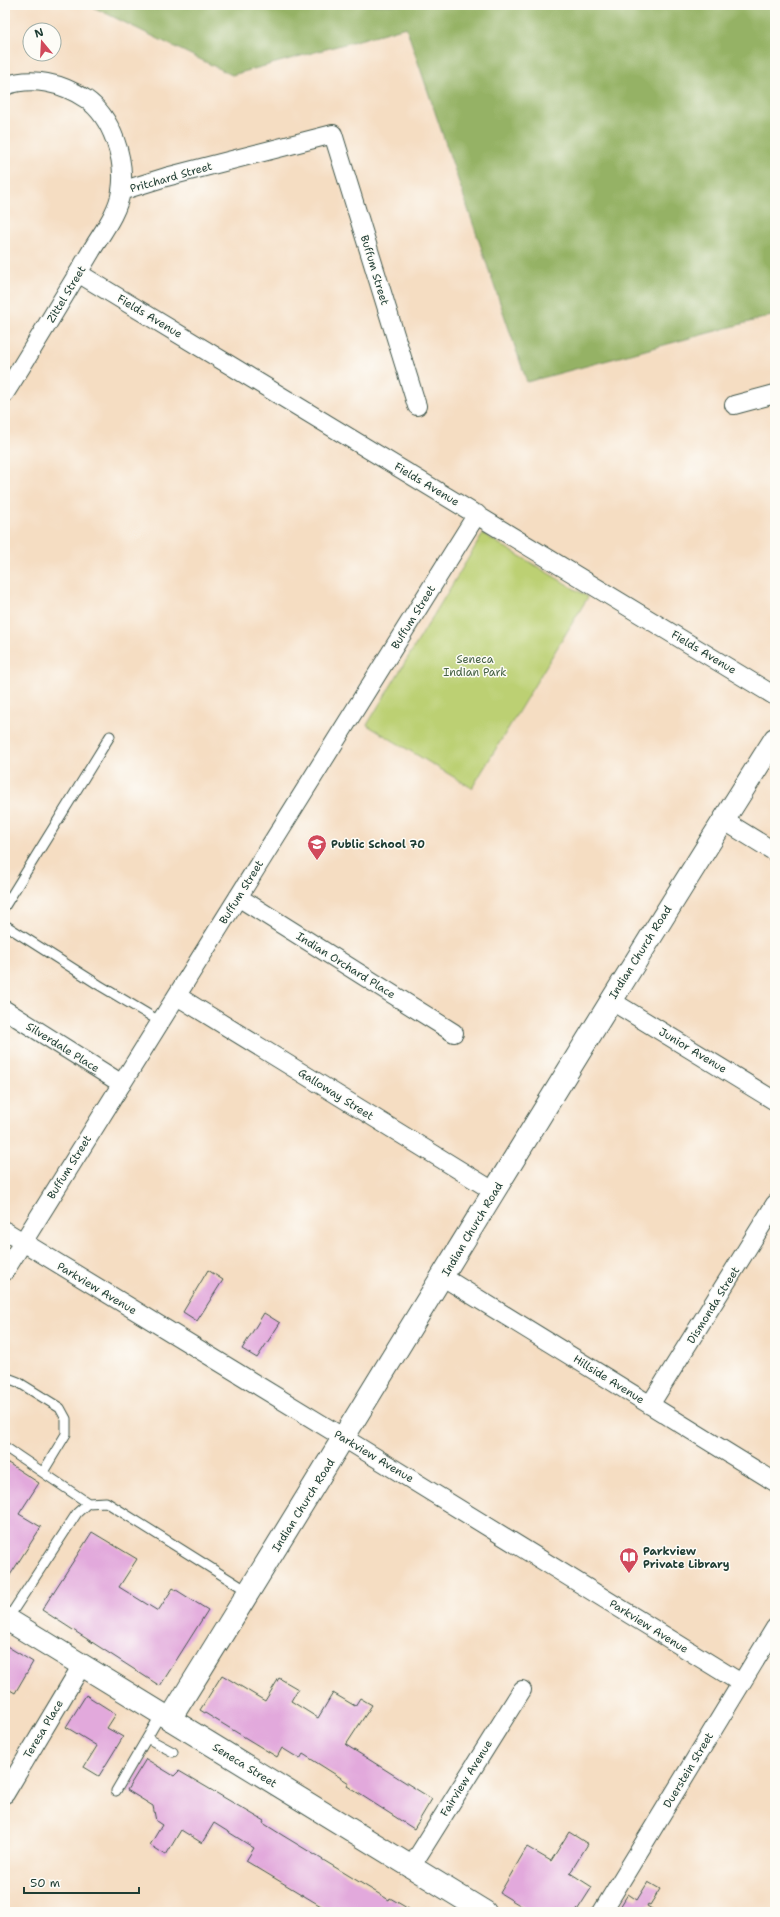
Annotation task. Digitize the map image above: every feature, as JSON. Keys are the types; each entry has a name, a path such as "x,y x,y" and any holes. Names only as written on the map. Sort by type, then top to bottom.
{"street":[{"name":"Pritchard Street","path":"5,86 27,81 46,82 76,93 92,103 111,130 119,148 121,192 166,177 333,134"},
{"name":"Buffum Street","path":"333,134 417,406"},
{"name":"Zittel Street","path":"5,393 115,210 121,192"},
{"name":"Fields Avenue","path":"78,273 775,696"},
{"path":"734,405 775,394"},
{"name":"Buffum Street","path":"5,1271 477,514"},
{"name":"Indian Church Road","path":"166,1716 249,1592 495,1192 610,1000 775,739"},
{"path":"723,820 775,852"},
{"name":"Indian Orchard Place","path":"238,897 454,1033"},
{"name":"Galloway Street","path":"177,996 495,1192"},
{"name":"Junior Avenue","path":"610,1000 775,1101"},
{"name":"Silverdale Place","path":"5,1010 122,1084"},
{"name":"Dismonda Street","path":"650,1405 775,1204"},
{"name":"Parkview Avenue","path":"5,1232 344,1438 741,1683"},
{"name":"Hillside Avenue","path":"443,1277 775,1482"},
{"name":"Seneca Street","path":"6,1619 486,1912"},
{"name":"Duerstein Street","path":"602,1912 775,1628"},
{"name":"Teresa Place","path":"5,1794 82,1665"},
{"name":"Fairview Avenue","path":"411,1867 522,1690"}],"lane":[{"path":"5,906 110,736"},
{"path":"5,925 161,1022"},
{"path":"5,1377 18,1382 60,1408 66,1420 66,1434 43,1472"},
{"path":"5,1447 88,1503 106,1502 249,1592"},
{"path":"6,1619 77,1513 88,1503"},
{"path":"116,1791 147,1738 166,1716"},
{"path":"147,1738 173,1752"}],"green space":[{"path":"89,5 775,5 775,315 527,382 406,27 232,75"},
{"name":"Seneca Indian Park","path":"483,534 588,597 472,788 367,725"}],"building":[{"path":"208,1270 223,1280 197,1321 183,1312"},
{"path":"264,1313 280,1323 257,1358 242,1349"},
{"path":"5,1461 39,1483 19,1514 41,1527 5,1583"},
{"path":"92,1532 137,1559 119,1587 158,1611 173,1588 208,1610 160,1686 42,1610"},
{"path":"5,1645 33,1662 15,1693 5,1687"},
{"path":"222,1675 265,1701 279,1678 298,1689 291,1701 318,1718 333,1693 355,1706 360,1698 372,1705 346,1745 432,1799 414,1829 347,1786 349,1783 303,1754 300,1759 282,1748 277,1757 200,1710"},
{"path":"86,1695 116,1714 107,1728 123,1737 99,1776 84,1767 97,1746 66,1727"},
{"path":"146,1759 174,1776 179,1771 264,1821 263,1823 389,1900 390,1898 414,1912 331,1912 246,1861 254,1848 214,1823 202,1843 181,1830 166,1855 150,1845 162,1825 156,1821 153,1806 127,1790"},
{"path":"569,1832 588,1844 570,1873 592,1887 576,1912 531,1912 500,1893 527,1847 551,1861"},
{"path":"648,1882 660,1889 650,1905 648,1904 647,1906 657,1912 617,1912 628,1894 637,1900"}],"place":[{"name":"Public School 70","path":"317,861"},
{"name":"Parkview Private Library","path":"629,1574"}]}
